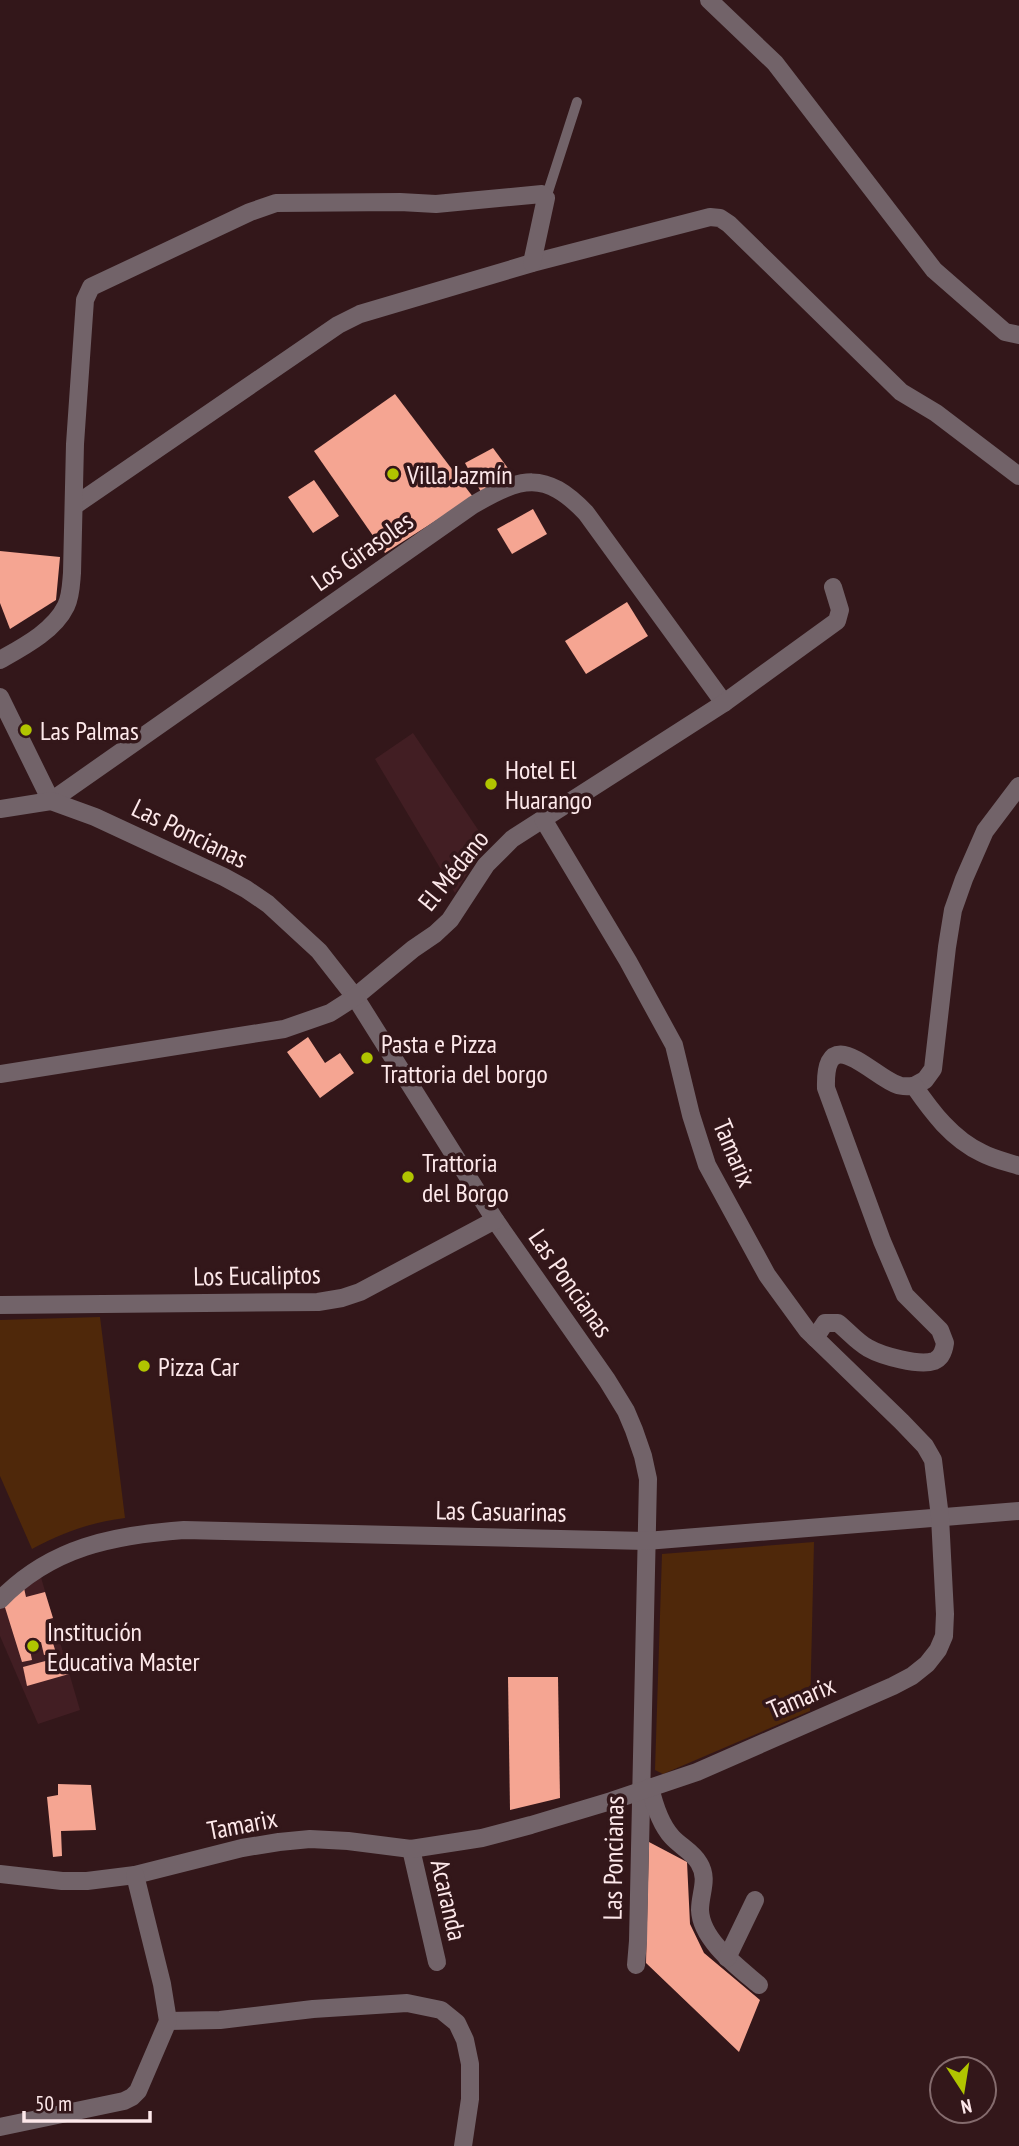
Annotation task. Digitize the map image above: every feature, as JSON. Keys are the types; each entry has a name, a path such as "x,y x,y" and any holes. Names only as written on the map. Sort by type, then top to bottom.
{"street":[{"path":"709,0 775,63 934,270 1005,331 1019,335"},
{"path":"0,660 46,630 65,608 70,594 75,444 85,300 91,287 250,212 276,203 436,204 542,194 546,198 532,263"},
{"path":"74,506 338,325 360,314 532,263 709,217 720,218 729,224 901,392 936,413 1019,476"},
{"name":"Los Girasoles","path":"51,800 473,505 496,492 524,482 536,482 562,490 586,513 724,703"},
{"name":"El Médano","path":"0,1074 284,1029 330,1013 355,997 450,920 486,865 512,839 724,703 836,621 840,610 833,587"},
{"path":"0,697 51,800 0,809"},
{"path":"815,1338 825,1323 831,1322 838,1323 867,1347 884,1356 923,1362 936,1360 943,1353 946,1343 940,1331 905,1294 882,1241 832,1106 826,1087 825,1069 834,1057 845,1054 898,1085 914,1086 925,1080 933,1069 953,911 985,831 1019,786"},
{"name":"Las Poncianas","path":"51,800 95,817 246,889 268,904 319,951 355,997 495,1220 626,1410 643,1455 648,1479 646,1789 636,1965"},
{"name":"Tamarix","path":"0,1874 62,1881 117,1878 242,1848 279,1842 310,1839 348,1841 411,1849 482,1838 697,1772 893,1686 927,1664 938,1650 944,1636 945,1614 940,1517 933,1460 925,1446 815,1338 767,1275 707,1165 691,1115 674,1045 628,961 543,819"},
{"path":"914,1086 933,1113 961,1140 982,1153 1019,1166"},
{"name":"Los Eucaliptos","path":"0,1305 318,1303 360,1292 495,1220"},
{"name":"Las Casuarinas","path":"0,1600 27,1576 50,1561 104,1540 139,1533 198,1530 646,1541 1019,1511"},
{"path":"646,1789 671,1836 699,1862 705,1882 701,1904 702,1922 710,1938 727,1958 759,1985"},
{"name":"Acaranda","path":"411,1849 437,1962"},
{"path":"0,2127 124,2101 138,2091 169,2021 135,1875"},
{"path":"727,1958 755,1899"},
{"path":"169,2021 220,2020 313,2009 407,2003 442,2010 457,2023 465,2040 470,2064 470,2099 463,2146"}],"lane":[{"path":"546,198 577,102"}],"shaded area":[{"path":"413,733 489,846 455,893 375,759"},
{"path":"100,1317 125,1518 77,1529 32,1549 0,1476 0,1320"},
{"path":"814,1542 810,1711 663,1774 655,1770 662,1554"},
{"name":"Institución Educativa Master","path":"40,1574 80,1710 38,1724 0,1636 0,1603"}],"building":[{"name":"Villa Jazmín","path":"395,394 473,497 385,553 314,451"},
{"path":"493,448 513,475 481,492 465,463"},
{"path":"314,480 339,516 313,533 288,497"},
{"path":"533,509 547,534 512,554 497,529"},
{"path":"0,551 60,557 56,600 10,629 0,603"},
{"path":"627,602 648,636 586,674 565,641"},
{"path":"308,1037 325,1063 340,1053 354,1073 320,1098 287,1052"},
{"path":"24,1588 26,1597 45,1592 53,1618 46,1620 56,1653 44,1655 41,1642 29,1645 32,1660 22,1662 3,1601"},
{"path":"64,1656 69,1674 27,1686 23,1667"},
{"path":"508,1677 558,1677 560,1798 510,1810"},
{"path":"58,1784 91,1785 96,1830 61,1831 62,1856 53,1857 47,1797 58,1795"},
{"path":"649,1842 687,1862 690,1924 704,1953 760,2000 739,2052 646,1963"}],"place":[{"name":"Villa Jazmín","path":"393,474"},
{"name":"Las Palmas","path":"26,730"},
{"name":"Hotel El Huarango","path":"491,784"},
{"name":"Pasta e Pizza Trattoria del borgo","path":"367,1058"},
{"name":"Trattoria del Borgo","path":"408,1177"},
{"name":"Pizza Car","path":"144,1366"},
{"name":"Institución Educativa Master","path":"33,1646"}]}
